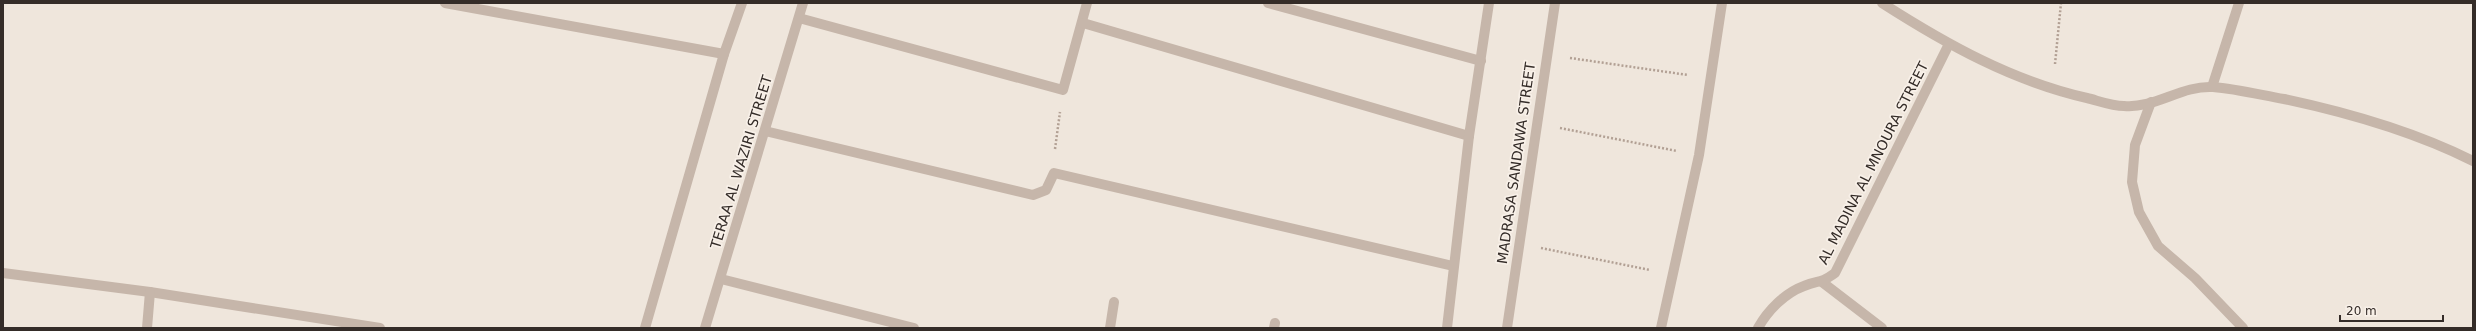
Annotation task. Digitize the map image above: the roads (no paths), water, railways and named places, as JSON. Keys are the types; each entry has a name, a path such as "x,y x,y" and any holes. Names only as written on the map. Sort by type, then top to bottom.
{"street":[{"path":"445,3 491,7 724,54"},
{"path":"645,328 724,54 742,3"},
{"name":"TERAA AL WAZIRI STREET","path":"705,328 721,280 803,3"},
{"path":"799,18 1063,90 1087,3"},
{"path":"1268,3 1481,61"},
{"path":"1447,328 1469,136 1490,3"},
{"name":"MADRASA SANDAWA STREET","path":"1507,328 1546,54 1555,3"},
{"path":"1661,328 1675,275 1699,155 1722,3"},
{"path":"1882,3 1950,44 2009,74 2053,90 2125,107 2151,102 2174,93 2212,87 2314,106 2399,128 2444,146 2473,161"},
{"path":"2212,87 2239,3"},
{"path":"1083,22 1469,136"},
{"name":"AL MADINA AL MNOURA STREET","path":"1758,328 1786,294 1805,285 1822,282 1836,273 1950,44"},
{"path":"2151,102 2135,145 2132,182 2140,212 2158,246 2195,278 2243,328"},
{"path":"765,131 1033,195 1046,190 1054,173 1454,266"},
{"path":"3,273 150,292 380,328"},
{"path":"721,280 914,328"},
{"path":"1822,282 1882,328"},
{"path":"147,328 150,292"},
{"path":"1110,328 1114,302"}]}
